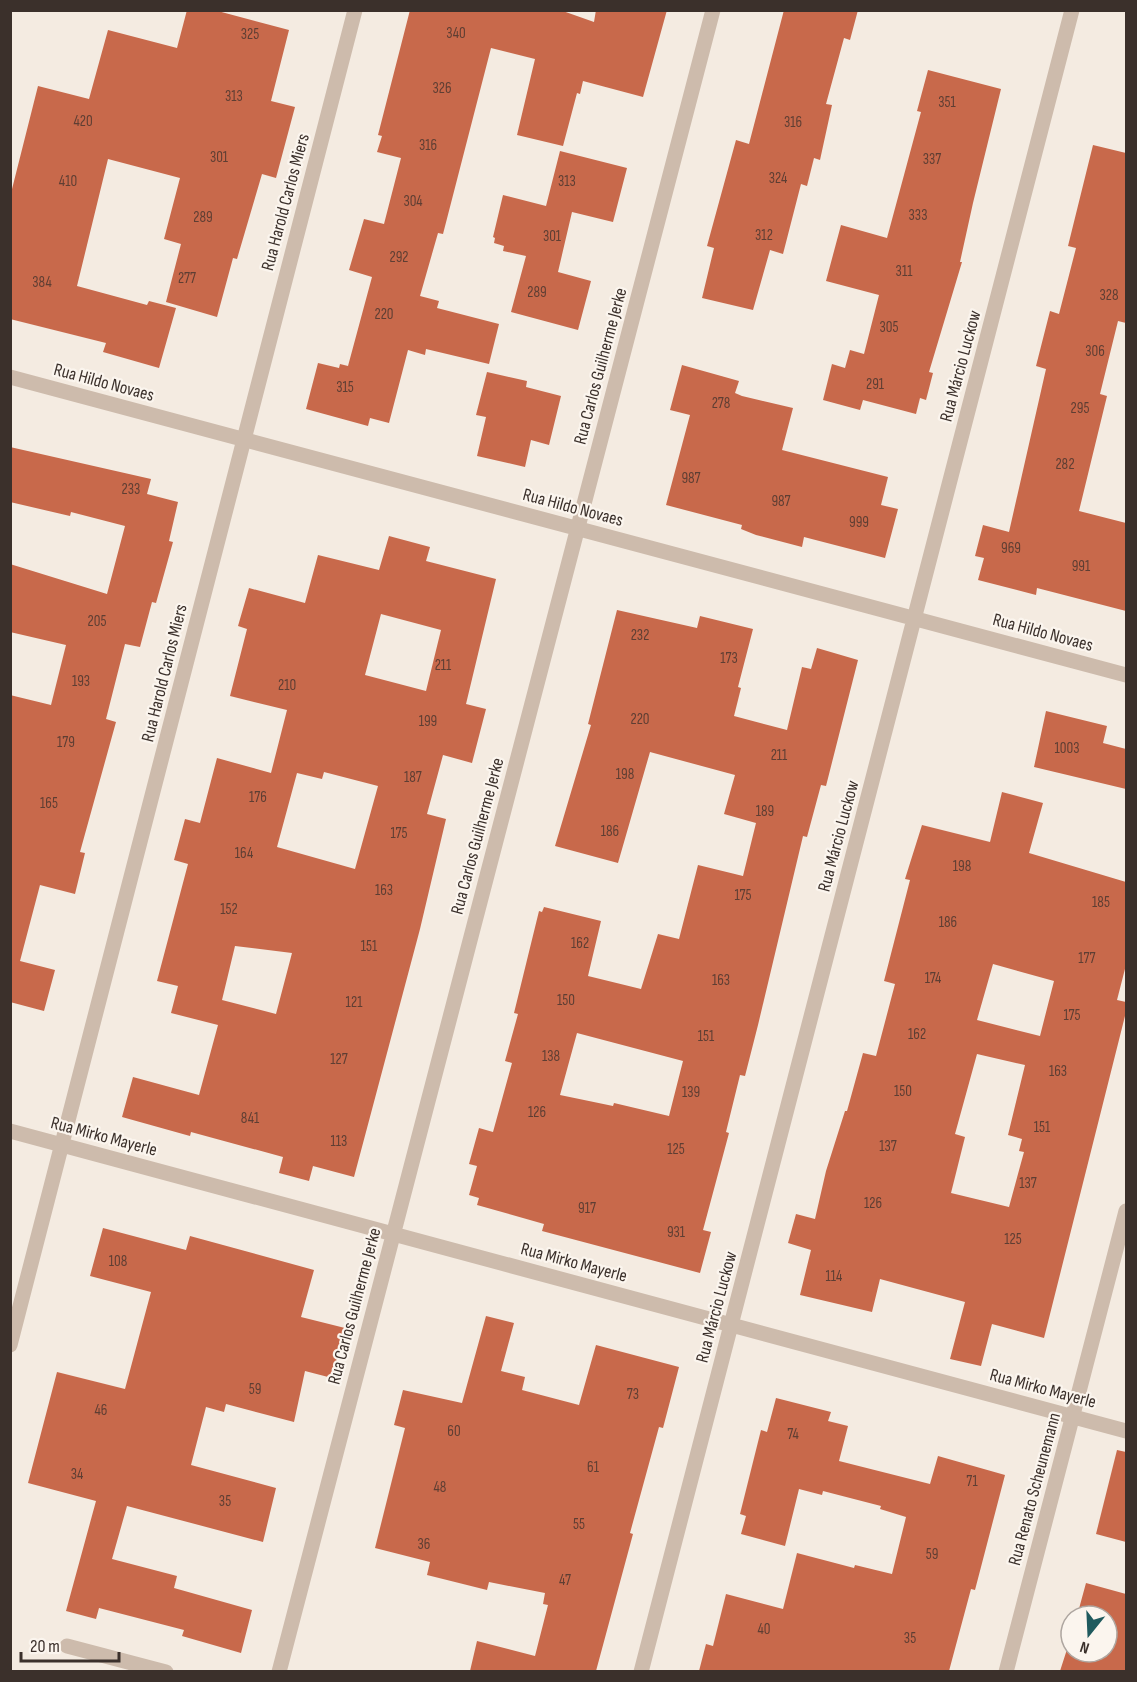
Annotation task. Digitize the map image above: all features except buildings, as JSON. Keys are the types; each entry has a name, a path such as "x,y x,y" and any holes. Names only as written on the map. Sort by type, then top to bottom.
{"street":[{"name":"Rua Harold Carlos Miers","path":"10,1345 355,10"},
{"name":"Rua Carlos Guilherme Jerke","path":"279,1671 713,10"},
{"name":"Rua Márcio Luckow","path":"641,1671 1072,10"},
{"name":"Rua Hildo Novaes","path":"10,377 1126,675"},
{"name":"Rua Mirko Mayerle","path":"10,1131 1126,1431"},
{"name":"Rua Renato Scheunemann","path":"1006,1671 1126,1211"},
{"path":"67,1646 166,1671"}]}
